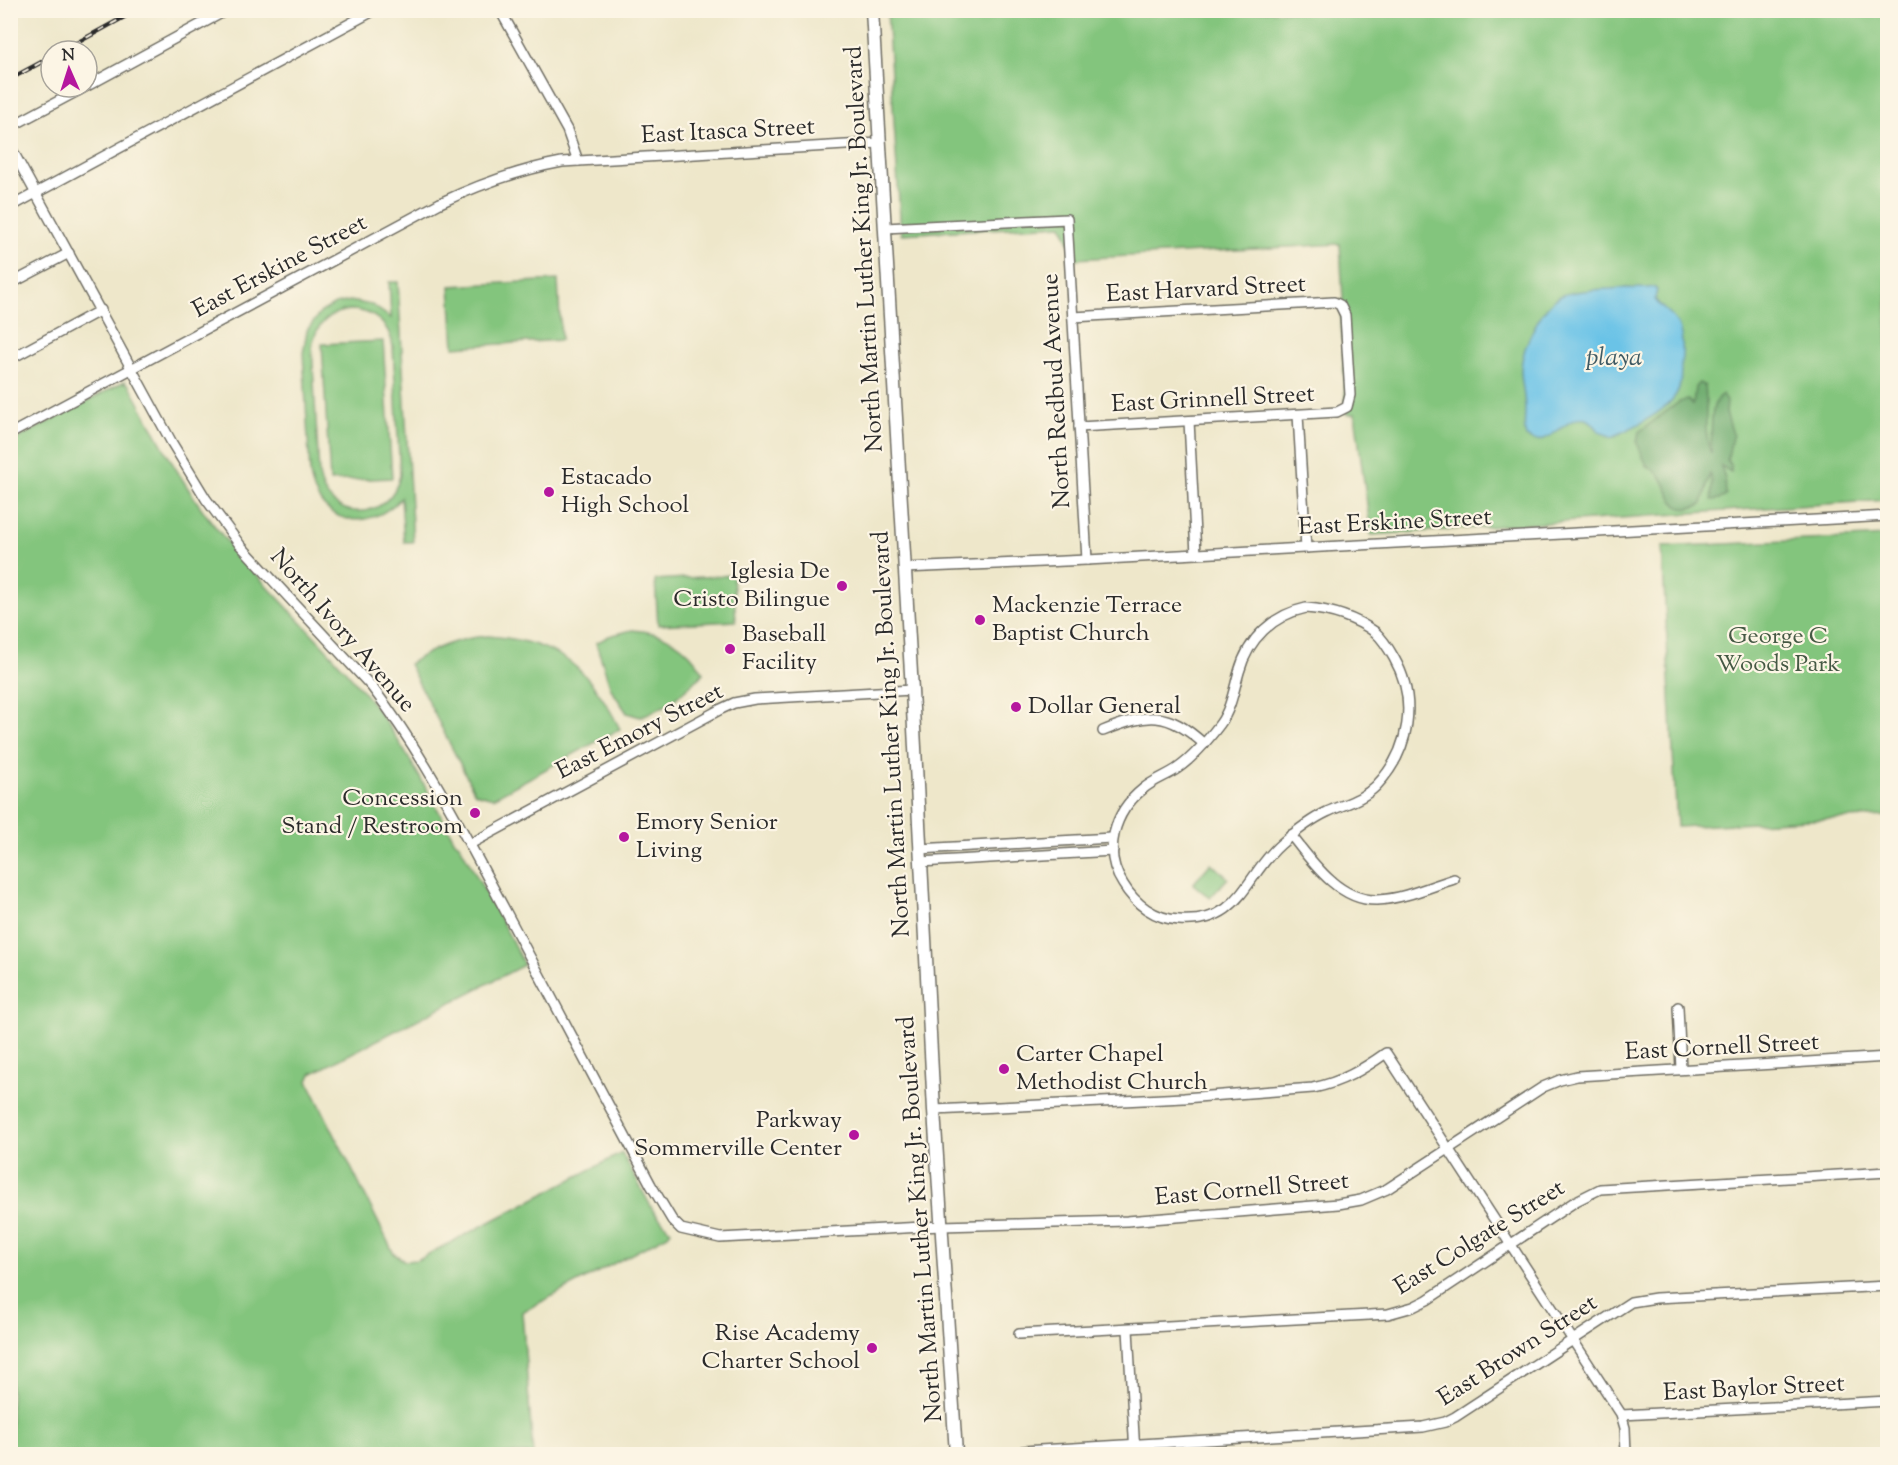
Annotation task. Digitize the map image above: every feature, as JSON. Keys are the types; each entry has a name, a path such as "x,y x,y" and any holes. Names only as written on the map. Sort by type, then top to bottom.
{"main road":[{"name":"North Martin Luther King Jr. Boulevard","path":"872,10 934,1110 956,1455"}],"street":[{"path":"99,79 227,10"},
{"path":"10,207 375,10"},
{"path":"500,10 567,130 579,161"},
{"path":"10,127 62,99"},
{"name":"East Itasca Street","path":"579,161 879,143"},
{"name":"North Ivory Avenue","path":"10,146 172,443 221,521 260,568 352,664 383,701 422,759 470,844 633,1150"},
{"name":"East Erskine Street","path":"10,434 467,190 520,171 561,162 579,161"},
{"name":"North Redbud Avenue","path":"885,228 1067,219 1087,560"},
{"path":"10,284 69,253"},
{"name":"East Harvard Street","path":"1073,317 1328,302 1340,305 1345,315 1350,395 1347,407"},
{"path":"10,359 100,310"},
{"name":"East Grinnell Street","path":"1079,427 1298,415 1337,412 1347,407"},
{"path":"1298,415 1306,548"},
{"path":"1189,421 1196,554"},
{"name":"East Erskine Street","path":"904,568 1887,516"},
{"path":"1314,609 1344,615 1377,634 1392,653 1406,686 1408,716 1401,747 1386,774 1364,795 1325,813 1291,835 1267,858 1233,904 1213,915 1192,920 1165,918 1139,904 1120,880 1112,838 1120,817 1135,795 1178,767 1204,744 1222,721 1228,709 1243,659 1273,621 1296,610 1314,609"},
{"name":"East Emory Street","path":"470,844 734,704 755,699 912,690"},
{"path":"1103,731 1135,720 1163,719 1185,727 1204,744"},
{"path":"1291,835 1328,878 1351,894 1367,899 1392,898 1454,879"},
{"path":"920,849 1112,838"},
{"path":"920,862 1113,851"},
{"path":"1678,1007 1681,1070"},
{"path":"934,1110 1184,1098 1313,1088 1333,1084 1347,1078 1386,1053 1622,1415 1626,1455"},
{"name":"East Cornell Street","path":"633,1150 672,1220 681,1229 720,1238 941,1226 1127,1221 1350,1202 1373,1196 1543,1087 1577,1076 1887,1058"},
{"name":"East Colgate Street","path":"1019,1334 1371,1316 1400,1311 1427,1300 1591,1193 1608,1188 1887,1172"},
{"name":"East Brown Street","path":"1023,1451 1437,1424 1455,1417 1620,1308 1640,1300 1887,1286"},
{"path":"1128,1329 1135,1455"},
{"name":"East Baylor Street","path":"1622,1415 1887,1401"}],"green space":[{"path":"887,11 1887,11 1887,500 1371,535 1355,414 1346,414 1340,301 1343,300 1340,244 1076,259 1062,225 901,234"},
{"path":"558,280 561,340 454,347 450,286"},
{"path":"389,282 398,282 413,542 404,542 401,498 374,517 360,520 346,519 333,513 323,504 315,491 310,474 303,353 307,330 321,312 335,304 350,301 372,305 391,318","holes":["343,311 358,311 379,320 391,339 400,475 394,491 384,502 372,509 358,511 345,509 333,502 324,490 319,474 312,346 320,326 330,317"]},
{"path":"383,341 392,478 330,481 322,344"},
{"path":"125,381 124,383 130,386 196,500 226,541 333,656 385,720 455,841 459,844 524,965 311,1074 308,1081 394,1254 405,1261 417,1260 622,1153 654,1212 671,1231 668,1235 522,1312 533,1454 11,1454 11,442"},
{"path":"1699,383 1705,386 1706,428 1711,453 1715,404 1723,394 1727,402 1726,413 1733,434 1727,460 1731,466 1731,472 1721,466 1725,479 1726,496 1712,500 1710,474 1702,504 1681,508 1670,496 1662,479 1647,466 1637,443 1639,432 1679,402 1688,400 1693,405 1695,387"},
{"name":"George C Woods Park","path":"1887,536 1887,816 1677,827 1662,547"},
{"path":"733,575 736,621 658,625 655,580"},
{"path":"632,630 655,633 674,641 690,654 704,673 669,704 640,717 627,713 611,689 596,643 609,636"},
{"path":"488,636 534,644 569,662 597,689 620,729 493,798 475,793 409,664 447,644"},
{"path":"1211,863 1228,878 1210,898 1193,884"}],"water":[{"name":"playa","path":"1654,287 1657,290 1655,299 1675,320 1680,333 1681,379 1675,396 1660,411 1612,437 1600,432 1588,420 1578,419 1542,439 1535,440 1526,437 1522,360 1534,327 1548,307 1563,295 1578,292"}],"railway":[{"path":"84,39 137,10"},
{"path":"10,79 39,63"}],"place":[{"name":"Estacado High School","path":"549,492"},
{"name":"Iglesia De Cristo Bilingue","path":"842,586"},
{"name":"Mackenzie Terrace Baptist Church","path":"980,620"},
{"name":"Baseball Facility","path":"730,649"},
{"name":"Dollar General","path":"1016,707"},
{"name":"Concession Stand / Restroom","path":"475,813"},
{"name":"Emory Senior Living","path":"624,837"},
{"name":"Carter Chapel Methodist Church","path":"1004,1069"},
{"name":"Parkway Sommerville Center","path":"854,1135"},
{"name":"Rise Academy Charter School","path":"872,1348"}]}
